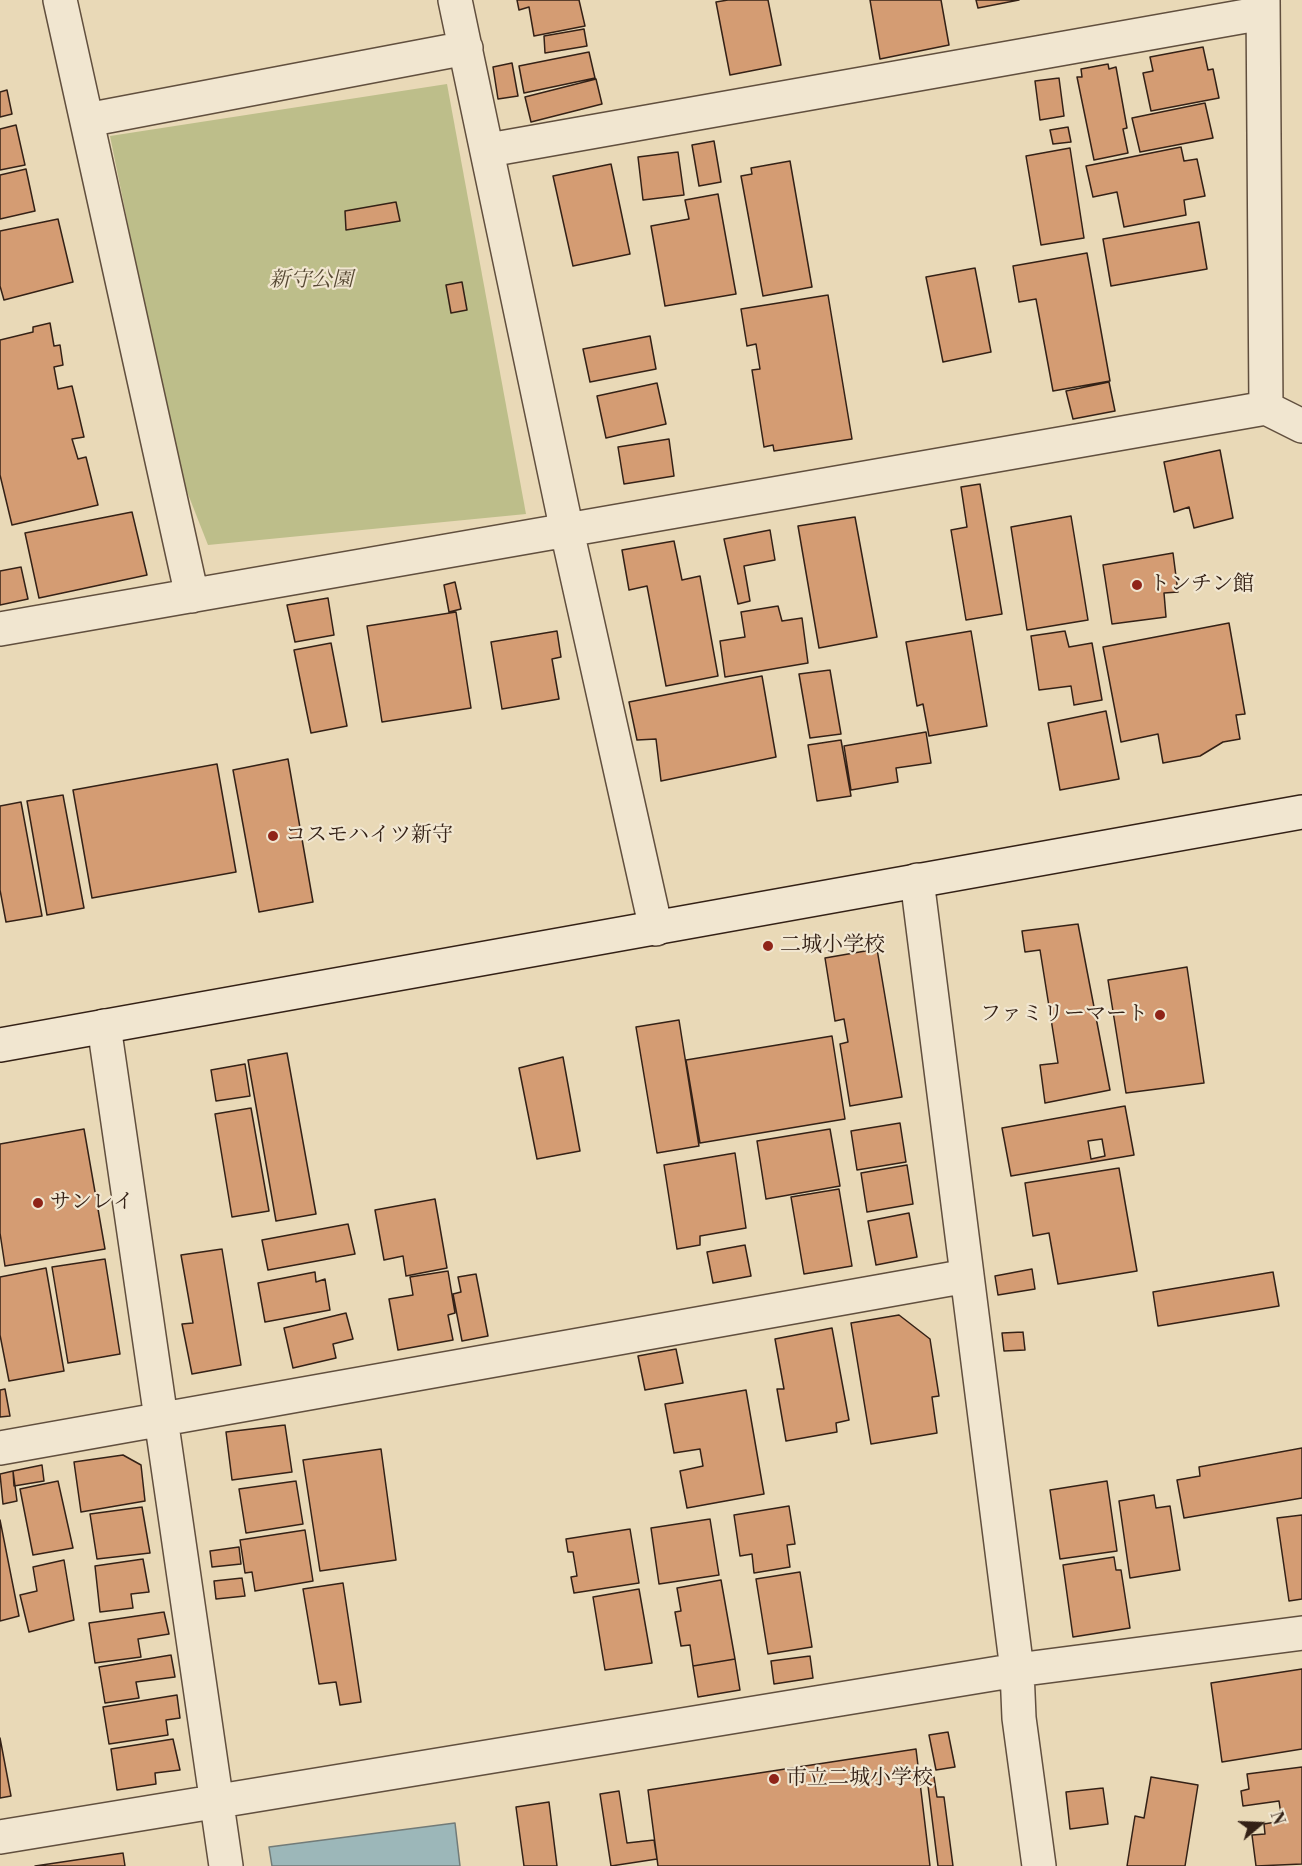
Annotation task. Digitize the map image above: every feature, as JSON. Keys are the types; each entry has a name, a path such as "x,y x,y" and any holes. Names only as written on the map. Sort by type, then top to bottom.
{"street":[{"path":"60,0 192,596"},
{"path":"455,0 489,150 567,531 656,929"},
{"path":"489,150 1263,6 1266,408"},
{"path":"87,120 465,48"},
{"path":"0,629 1266,408 1302,426"},
{"path":"0,1045 1302,812"},
{"path":"917,880 1017,1670 1019,1718 1039,1866"},
{"path":"104,1026 226,1866"},
{"path":"0,1448 967,1276"},
{"path":"0,1837 1017,1670 1302,1633"}],"green space":[{"name":"新守公園","path":"447,84 526,514 208,545 177,466 110,136"}],"water":[{"path":"455,1823 460,1866 272,1866 269,1847"}],"building":[{"path":"517,0 579,0 585,26 534,36 529,7 519,10"},
{"path":"768,0 781,65 730,75 716,2"},
{"path":"870,0 941,0 949,45 880,59"},
{"path":"976,0 1019,0 978,8"},
{"path":"584,29 587,46 545,53 544,36"},
{"path":"1203,47 1208,70 1213,69 1219,98 1151,111 1143,73 1153,71 1150,57"},
{"path":"589,52 595,78 524,93 519,66"},
{"path":"512,63 518,96 498,99 493,67"},
{"path":"1108,64 1109,69 1116,67 1127,128 1123,129 1128,153 1094,160 1077,77 1082,77 1081,69"},
{"path":"1059,78 1064,116 1040,120 1035,81"},
{"path":"596,79 602,104 531,122 525,97"},
{"path":"7,90 12,114 0,117 0,92"},
{"path":"1205,103 1213,138 1140,152 1132,118"},
{"path":"16,125 25,165 0,170 0,129"},
{"path":"1068,127 1071,142 1053,144 1050,130"},
{"path":"714,141 721,182 699,186 692,145"},
{"path":"1181,147 1184,161 1197,159 1205,196 1184,200 1186,215 1124,227 1117,192 1093,197 1086,166"},
{"path":"1070,148 1084,238 1041,245 1026,156"},
{"path":"678,152 684,195 643,200 638,157"},
{"path":"790,161 812,287 763,296 741,176 752,174 751,168"},
{"path":"611,164 630,254 573,266 553,176"},
{"path":"26,169 35,211 0,219 0,175"},
{"path":"718,194 736,294 665,306 651,226 689,219 685,200"},
{"path":"396,202 400,221 346,230 345,211"},
{"path":"58,219 73,282 4,300 0,286 0,231"},
{"path":"1199,222 1207,269 1111,286 1103,239"},
{"path":"1087,253 1110,381 1053,391 1036,299 1019,302 1013,266"},
{"path":"975,268 991,352 943,362 926,277"},
{"path":"462,282 467,310 451,313 446,285"},
{"path":"828,295 852,439 774,451 773,445 764,447 752,370 760,369 756,344 747,346 741,309"},
{"path":"50,323 54,346 60,345 63,365 54,367 58,389 72,386 84,437 72,439 78,459 86,457 98,505 12,525 0,475 0,340 33,332 33,327"},
{"path":"650,336 656,369 590,382 583,349"},
{"path":"1109,382 1115,411 1073,419 1066,391"},
{"path":"657,383 666,424 606,438 597,396"},
{"path":"669,439 674,476 624,484 618,447"},
{"path":"1220,450 1233,518 1194,528 1189,507 1174,512 1164,462"},
{"path":"980,484 1002,614 966,620 951,530 967,527 961,487"},
{"path":"132,512 147,575 39,598 25,533"},
{"path":"1071,516 1088,620 1027,630 1011,527"},
{"path":"855,517 877,637 819,648 798,526"},
{"path":"770,530 775,560 744,566 750,601 738,604 724,539"},
{"path":"674,541 682,580 700,576 718,676 666,686 647,586 629,590 622,550"},
{"path":"1173,553 1178,592 1164,593 1166,617 1112,624 1103,565"},
{"path":"21,567 28,599 0,605 0,571"},
{"path":"455,582 461,609 449,612 444,585"},
{"path":"328,598 334,635 295,642 287,605"},
{"path":"778,606 782,621 802,618 808,663 725,677 720,641 745,637 741,612"},
{"path":"456,612 471,708 382,722 367,626"},
{"path":"1229,623 1245,714 1236,715 1240,739 1223,742 1200,756 1163,763 1158,734 1121,742 1103,647"},
{"path":"557,631 561,657 552,659 559,699 502,709 491,642"},
{"path":"971,631 987,726 929,736 923,704 917,706 906,642"},
{"path":"1065,631 1069,647 1092,643 1102,700 1074,705 1071,686 1039,690 1031,636"},
{"path":"331,643 347,726 311,733 294,650"},
{"path":"830,670 841,734 810,738 799,674"},
{"path":"762,676 776,757 661,781 656,739 637,740 629,702"},
{"path":"1106,711 1119,779 1060,790 1048,723"},
{"path":"926,732 931,763 896,768 898,782 851,790 844,746"},
{"path":"841,740 851,796 817,801 808,745"},
{"name":"コスモハイツ新守","path":"288,759 313,902 259,912 233,770"},
{"path":"217,764 236,872 92,898 73,790"},
{"path":"63,795 84,908 47,915 27,801"},
{"path":"21,802 42,916 6,922 0,890 0,806"},
{"path":"1078,924 1110,1090 1045,1103 1040,1065 1058,1063 1040,950 1025,952 1022,931"},
{"path":"877,949 902,1097 850,1106 840,1044 848,1042 844,1019 835,1021 825,958"},
{"path":"1187,967 1204,1083 1126,1093 1108,980"},
{"path":"679,1020 699,1146 657,1153 636,1027"},
{"path":"832,1036 845,1119 700,1143 686,1060"},
{"path":"287,1053 316,1214 276,1221 248,1060"},
{"path":"563,1057 580,1151 537,1159 519,1068"},
{"path":"245,1064 250,1096 216,1101 211,1070"},
{"path":"1125,1106 1134,1155 1011,1176 1002,1128","holes":["1102,1139 1105,1156 1091,1159 1088,1141"]},
{"path":"251,1108 269,1211 232,1217 215,1114"},
{"path":"900,1123 906,1162 857,1170 851,1131"},
{"path":"84,1129 105,1249 5,1266 0,1233 0,1144"},
{"path":"830,1129 840,1186 766,1199 757,1141"},
{"path":"735,1153 746,1228 700,1236 700,1245 677,1249 664,1165"},
{"path":"907,1165 913,1204 867,1212 861,1173"},
{"path":"1119,1168 1137,1271 1058,1284 1049,1233 1033,1236 1025,1183"},
{"path":"839,1189 852,1266 804,1274 791,1197"},
{"path":"435,1199 447,1268 406,1276 403,1256 384,1260 375,1210"},
{"path":"909,1213 917,1257 876,1265 868,1221"},
{"path":"348,1224 355,1254 268,1270 262,1240"},
{"path":"745,1245 751,1276 713,1283 707,1252"},
{"path":"222,1249 241,1365 192,1374 182,1324 193,1323 181,1255"},
{"path":"105,1259 120,1354 68,1363 52,1267"},
{"path":"46,1268 64,1371 9,1381 0,1335 0,1277"},
{"path":"1032,1269 1035,1289 998,1295 995,1276"},
{"path":"448,1271 455,1313 448,1315 453,1340 398,1350 389,1299 413,1295 410,1277"},
{"path":"315,1272 316,1282 325,1279 330,1310 265,1322 258,1283"},
{"path":"1273,1272 1279,1306 1158,1326 1153,1292"},
{"path":"476,1274 488,1336 462,1341 453,1294 461,1292 458,1277"},
{"path":"346,1313 353,1339 333,1344 336,1358 293,1368 284,1328"},
{"path":"899,1315 930,1339 939,1396 932,1397 937,1433 871,1444 851,1323"},
{"path":"832,1328 849,1420 836,1423 837,1432 786,1441 777,1389 784,1389 775,1339"},
{"path":"1023,1332 1025,1350 1004,1351 1002,1333"},
{"path":"676,1349 683,1383 645,1390 638,1356"},
{"path":"5,1389 10,1416 0,1417 0,1390"},
{"path":"746,1390 764,1494 687,1508 680,1471 703,1466 700,1449 674,1453 665,1404"},
{"path":"285,1425 292,1472 232,1480 226,1432"},
{"path":"1302,1448 1302,1498 1184,1518 1177,1480 1200,1476 1199,1467"},
{"path":"381,1449 396,1560 320,1571 303,1460"},
{"path":"123,1455 141,1465 145,1501 81,1512 74,1462"},
{"path":"42,1465 44,1481 14,1486 13,1471"},
{"path":"13,1471 17,1501 3,1504 0,1474"},
{"path":"58,1481 73,1548 33,1555 20,1489"},
{"path":"296,1481 303,1524 246,1533 239,1489"},
{"path":"1107,1481 1117,1551 1060,1559 1050,1490"},
{"path":"1154,1495 1156,1508 1170,1506 1180,1570 1130,1578 1119,1501"},
{"path":"789,1506 795,1544 787,1545 790,1567 754,1573 752,1554 740,1556 734,1515"},
{"path":"142,1507 150,1553 97,1559 90,1514"},
{"path":"1302,1515 1302,1599 1289,1601 1277,1518"},
{"path":"710,1519 719,1575 659,1584 651,1528"},
{"path":"0,1520 19,1616 0,1621"},
{"path":"630,1529 639,1583 574,1593 571,1577 577,1576 573,1552 568,1552 566,1539"},
{"path":"305,1530 313,1581 255,1591 252,1572 245,1573 240,1540"},
{"path":"239,1547 241,1564 212,1567 210,1551"},
{"path":"1114,1557 1116,1570 1121,1570 1130,1628 1073,1637 1063,1565"},
{"path":"143,1559 149,1592 131,1594 133,1608 100,1612 95,1566"},
{"path":"64,1560 74,1620 29,1632 20,1595 37,1591 33,1567"},
{"path":"800,1572 812,1647 768,1654 756,1579"},
{"path":"242,1578 245,1596 216,1599 214,1581"},
{"path":"721,1580 735,1659 693,1666 690,1645 681,1646 675,1612 681,1611 677,1588"},
{"path":"343,1583 361,1702 340,1705 336,1682 319,1684 303,1589"},
{"path":"639,1589 652,1663 605,1670 593,1597"},
{"path":"164,1612 169,1634 138,1639 141,1657 95,1663 89,1623"},
{"path":"171,1655 175,1677 136,1682 139,1698 105,1703 99,1667"},
{"path":"810,1656 813,1678 774,1684 771,1661"},
{"path":"735,1659 740,1690 698,1697 693,1666"},
{"path":"1302,1669 1302,1749 1222,1762 1211,1683"},
{"path":"177,1695 180,1718 166,1720 168,1735 109,1744 103,1707"},
{"path":"948,1732 955,1767 936,1770 929,1735"},
{"path":"0,1738 11,1796 0,1798"},
{"path":"173,1739 180,1770 155,1773 156,1784 117,1790 111,1749"},
{"path":"916,1749 930,1866 658,1866 648,1790"},
{"path":"1302,1767 1302,1864 1256,1866 1252,1835 1265,1834 1264,1824 1282,1821 1279,1801 1243,1806 1241,1791 1249,1789 1247,1774"},
{"path":"934,1777 937,1797 944,1797 953,1866 938,1866 927,1778"},
{"path":"1151,1777 1198,1785 1185,1866 1127,1866 1135,1816 1144,1818"},
{"path":"1103,1788 1108,1824 1070,1829 1066,1792"},
{"path":"619,1791 627,1843 654,1840 657,1859 611,1866 600,1794"},
{"path":"549,1802 557,1866 524,1866 516,1807"},
{"path":"123,1853 125,1866 35,1866"}],"place":[{"name":"トンチン館","path":"1137,585"},
{"name":"コスモハイツ新守","path":"273,836"},
{"name":"二城小学校","path":"768,946"},
{"name":"ファミリーマート","path":"1160,1015"},
{"name":"サンレイ","path":"38,1203"},
{"name":"市立二城小学校","path":"774,1779"}]}
